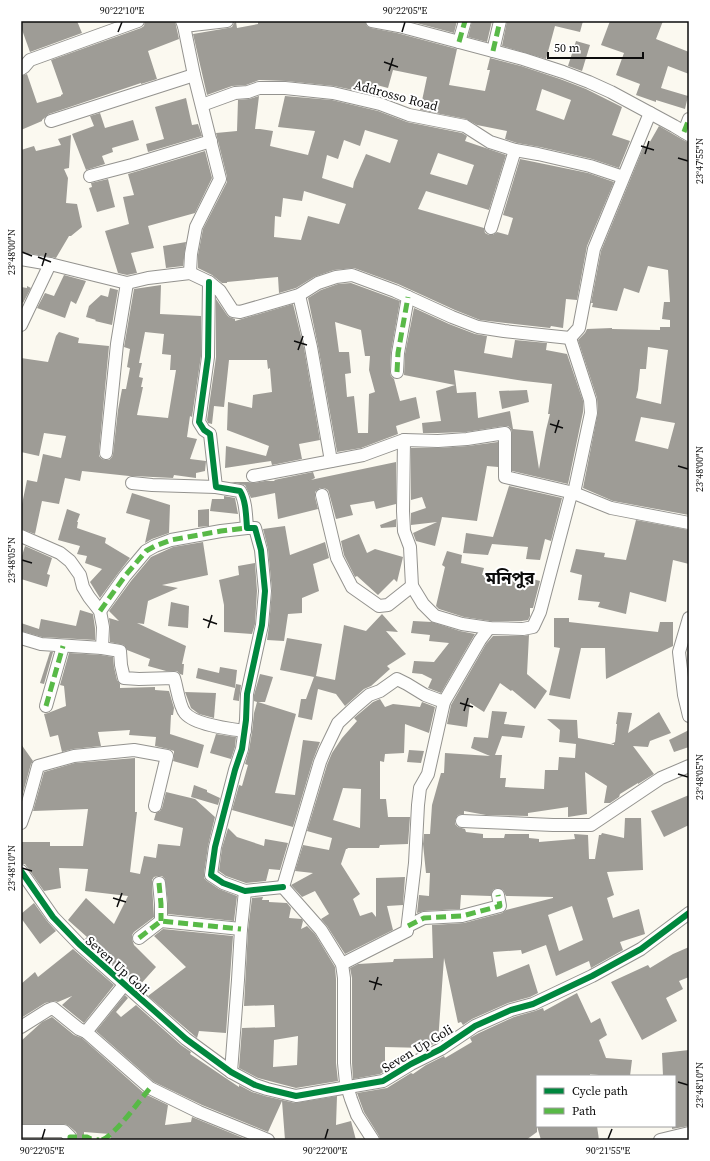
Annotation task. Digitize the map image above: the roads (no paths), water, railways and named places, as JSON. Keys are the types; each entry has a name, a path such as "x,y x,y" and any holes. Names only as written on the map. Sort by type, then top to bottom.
{"street":[{"path":"21,69 30,60 138,21"},
{"path":"190,273 191,254 196,227 220,179 194,75 183,23 227,21"},
{"path":"372,21 399,26 523,59 589,82 650,113 687,134 689,119"},
{"path":"459,42 465,21"},
{"path":"493,51 500,21"},
{"path":"51,121 194,75"},
{"name":"Addrosso Road","path":"202,105 236,93 248,92 259,88 285,88 333,93 380,104 409,115 465,126 490,142 515,150 582,164 623,177"},
{"path":"570,338 579,328 594,248 650,113"},
{"path":"90,176 211,142"},
{"path":"491,228 515,150"},
{"path":"21,259 50,264 127,283 148,278 190,273 209,282 220,291 233,311 240,312 298,296 318,283 336,277 352,275 478,327 570,338"},
{"path":"21,325 50,264"},
{"path":"209,282 208,357 199,422 204,430 210,434 216,486"},
{"path":"106,453 117,344 127,283"},
{"path":"298,296 311,347 331,461"},
{"path":"397,372 398,353 408,297"},
{"path":"404,440 404,531 410,547 412,586 423,604 435,616 462,624 489,628 523,629 533,627 540,612 570,498 574,494 590,413 590,400 570,338"},
{"path":"253,476 363,455 404,440 467,439 505,433 505,477 574,494 611,508 689,523"},
{"path":"132,483 152,485 216,486 240,491 243,496 246,511 247,528"},
{"path":"322,495 337,558 352,587 379,606 388,605 412,586"},
{"path":"100,611 125,576 146,551 155,546 171,540 221,531 255,528 260,550 265,591 262,625 247,694 246,720 242,749 215,847 211,875 223,883 245,891 283,887"},
{"path":"21,536 60,553 70,561 80,575 83,587 100,611 103,627 102,648"},
{"path":"689,618 679,652 684,695 689,716"},
{"path":"342,964 408,931 415,863 420,788 428,774 444,702 480,640 489,628"},
{"path":"21,638 41,644 102,648 120,652 124,678 174,678 181,704 186,714 197,721 245,731"},
{"path":"46,706 63,646"},
{"path":"283,887 322,756 338,723 370,695 380,691 397,679 425,696 444,702"},
{"path":"21,823 24,806 38,766 74,756 134,750 167,756 156,806"},
{"path":"462,821 591,825 661,778 689,766"},
{"name":"Seven Up Goli","path":"21,871 53,918 78,944 186,1039 231,1072 267,1089 296,1096 383,1081 411,1064 441,1049 475,1026 511,1010 533,1004 592,976 641,949 689,913"},
{"path":"159,884 161,921"},
{"path":"283,887 321,930 342,964 344,978 344,1063 348,1088 357,1115 373,1140"},
{"path":"231,1072 245,891"},
{"path":"408,926 424,918 462,916 500,906 498,895"},
{"path":"139,938 161,921 241,929"},
{"path":"86,1032 124,986"},
{"path":"21,1027 53,1008 79,1029 86,1032 150,1088 199,1112 268,1140"},
{"path":"21,1131 64,1131 70,1137"},
{"path":"660,1140 689,1133"}],"district":[{"name":"মনিপুর","path":"510,578"}]}
